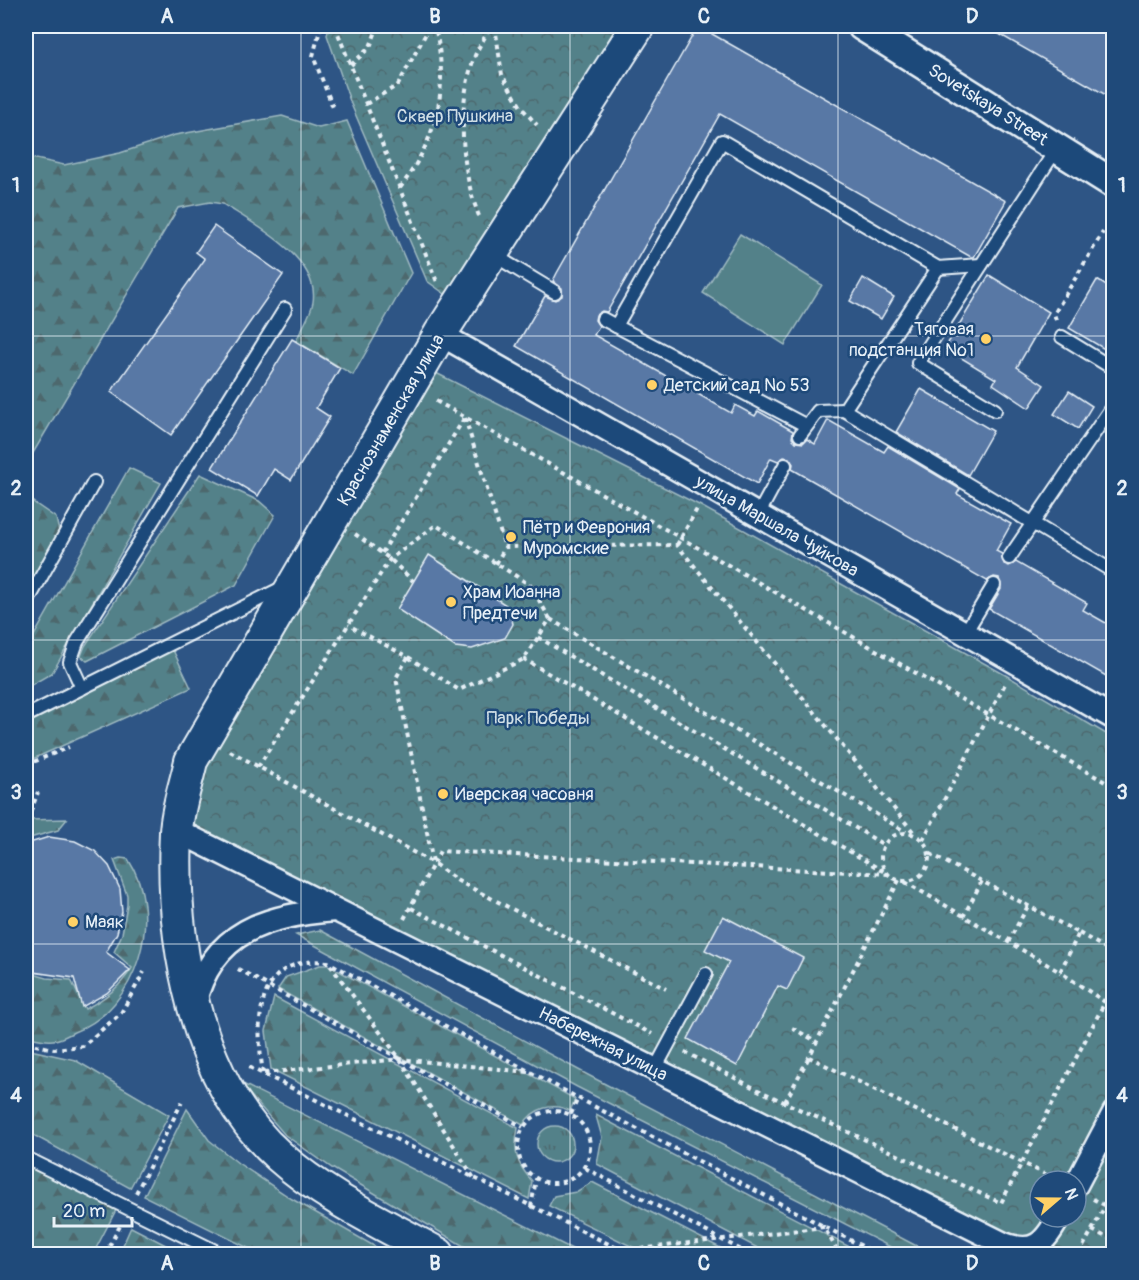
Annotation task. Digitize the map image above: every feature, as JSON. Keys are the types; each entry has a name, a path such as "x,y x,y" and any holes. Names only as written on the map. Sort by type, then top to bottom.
{"main road":[{"name":"Краснознаменская улица","path":"438,1254 332,1196 304,1177 253,1129 233,1098 206,1045 194,1005 179,936 176,896 176,830 191,761 441,334 638,26"}],"street":[{"name":"Sovetskaya Street","path":"875,29 1113,183"},
{"name":"улица Маршала Чуйкова","path":"441,334 1113,718"},
{"name":"Набережная улица","path":"176,830 1004,1244 1021,1250 1033,1247 1048,1237 1052,1229"},
{"path":"194,1005 199,983 211,961 227,943 248,929 276,920 306,912 335,910"},
{"path":"1084,1169 1113,1113"}],"lane":[{"path":"616,326 722,141 938,268 981,266"},
{"path":"995,410 918,363 1057,148"},
{"path":"492,254 555,292"},
{"path":"844,410 938,268"},
{"path":"82,688 70,662 77,642 285,309"},
{"path":"603,319 803,430 818,411 844,410 1113,572"},
{"path":"1062,337 1113,369"},
{"path":"1009,558 1031,522 1113,404"},
{"path":"758,515 785,465"},
{"path":"26,604 94,482"},
{"path":"26,716 299,580"},
{"path":"965,633 994,585"},
{"path":"655,1069 706,974"},
{"path":"26,1158 221,1254"}],"path":[{"path":"321,26 313,56 334,111"},
{"path":"339,26 337,31 437,282"},
{"path":"351,65 370,47 378,26"},
{"path":"366,104 398,85 430,26"},
{"path":"400,189 425,148 439,113 442,80 441,54 435,26"},
{"path":"493,26 502,75 520,107 537,125"},
{"path":"479,216 470,194 463,153 464,111 474,58 493,26"},
{"path":"1062,337 1054,314 1103,232"},
{"path":"436,401 681,538 1113,787"},
{"path":"465,417 505,547 496,564"},
{"path":"382,554 465,417"},
{"path":"677,545 699,505"},
{"path":"258,767 390,559 436,525 530,585 550,619 906,832 915,834"},
{"path":"354,534 390,559 413,581"},
{"path":"505,547 677,545"},
{"path":"677,545 915,834 923,840 929,853 928,867 922,875 905,882"},
{"path":"348,625 408,657 459,690 524,659 550,619"},
{"path":"538,637 884,845"},
{"path":"408,657 396,678 433,863"},
{"path":"524,659 898,880 1060,972 1105,1002"},
{"path":"923,840 1009,677"},
{"path":"221,746 433,863 458,881 666,989"},
{"path":"26,765 69,747"},
{"path":"26,819 38,792"},
{"path":"888,874 880,857 884,845 896,834 906,832"},
{"path":"888,874 440,851 411,908 785,1102 1001,1203 1105,1002 1113,982"},
{"path":"929,853 1113,953"},
{"path":"785,1102 898,880"},
{"path":"963,917 982,881"},
{"path":"1008,942 1028,906"},
{"path":"1060,972 1079,933"},
{"path":"263,1073 259,1031 261,1003 273,978 295,965 310,960 328,962 578,1098 877,1254"},
{"path":"328,962 399,1059 476,1180"},
{"path":"234,967 523,1127"},
{"path":"26,1043 54,1049 83,1046 121,1013 144,972"},
{"path":"792,1028 816,1041"},
{"path":"809,1057 1036,1169"},
{"path":"263,1073 399,1059 531,1073"},
{"path":"263,1073 531,1208 629,1254"},
{"path":"571,1114 578,1098"},
{"path":"139,1188 182,1102"},
{"path":"550,1110 571,1114 581,1121 588,1132 590,1156 585,1168 568,1181 547,1183 536,1179 521,1161 518,1150 523,1127 539,1113 550,1110"},
{"path":"585,1168 749,1254"},
{"path":"531,1208 536,1179"},
{"path":"1080,1254 1113,1190"},
{"path":"1105,1206 1113,1210"},
{"path":"622,1251 824,1227"},
{"path":"824,1227 839,1254"},
{"path":"1092,1230 1113,1241"}],"green space":[{"name":"Сквер Пушкина","path":"329,26 617,26 452,299 427,281 351,104 327,35"},
{"path":"282,116 319,128 347,121 411,273 353,375 296,341 313,302 312,286 306,271 296,257 267,232 223,204 210,202 178,208 26,465 26,157 64,165 120,153 175,135"},
{"path":"740,234 822,285 785,345 703,293"},
{"name":"Парк Победы","path":"422,366 699,505 1009,677 1113,738 1113,1254 1022,1254 176,830 191,761"},
{"path":"129,468 161,483 52,673 26,688 26,650"},
{"path":"200,474 259,501 275,515 236,585 87,661 81,656 85,646"},
{"path":"26,488 33,502 56,518 60,536 26,598"},
{"path":"172,648 191,688 26,762 26,720"},
{"path":"67,819 58,830 26,839 26,823 30,820"},
{"path":"128,859 139,882 144,906 144,932 139,958 129,982 115,1003 96,1020 74,1032 56,1040 26,1036 26,972 47,978 71,980 85,1009 112,992 132,968 114,952 122,934 127,905 127,895 114,860"},
{"path":"320,930 586,1074 932,1254 904,1254 577,1087 296,935"},
{"path":"320,965 328,965 575,1099 570,1111 557,1107 544,1108 532,1114 523,1125 278,989 286,977"},
{"path":"274,997 518,1128 517,1157 532,1181 529,1199 271,1069 266,1031"},
{"path":"26,1049 75,1060 169,1115 130,1188 26,1131"},
{"path":"239,1082 582,1254 477,1254 332,1168 285,1135"},
{"path":"187,1109 209,1140 238,1163 292,1199 388,1254 260,1254 144,1196"},
{"path":"596,1115 863,1254 769,1254 597,1164 602,1137"},
{"path":"555,1126 568,1131 573,1144 568,1157 555,1162 542,1157 537,1144 542,1131"},
{"path":"26,1161 117,1208 93,1254 26,1254"},
{"path":"592,1182 732,1254 647,1254 549,1206 554,1196 576,1192"},
{"path":"131,1227 183,1254 119,1254"}],"building":[{"path":"698,26 1006,201 974,257 971,257 720,114 607,312 602,311 596,315 595,320 599,326 594,335 731,413 735,405 755,416 758,411 793,431 792,438 796,442 803,443 807,439 815,444 828,420 884,452 888,446 960,489 957,494 1011,524 996,551 1002,554 1004,564 1009,566 1016,562 1087,603 1083,610 1113,627 1113,680 989,609 1001,589 999,578 994,577 987,581 792,469 793,464 789,458 784,457 778,461 771,458 757,484 516,346 545,296 555,300 562,296 562,288 553,281 557,273"},
{"path":"985,26 1092,26 1113,38 1113,99"},
{"path":"214,226 283,275 171,435 111,392 205,259 196,252"},
{"path":"989,275 1049,312 1017,367 1044,385 1029,408 993,384 996,379 945,348"},
{"path":"863,278 894,297 881,319 850,301"},
{"path":"1097,280 1113,290 1113,354 1069,328"},
{"path":"292,339 340,368 316,408 330,417 291,480 274,469 258,496 212,468"},
{"path":"921,389 993,431 968,475 896,432"},
{"path":"1069,391 1092,406 1078,429 1054,414"},
{"name":"Храм Иоанна Предтечи","path":"429,555 509,607 513,624 505,638 472,649 455,647 397,609"},
{"name":"Маяк","path":"49,837 75,841 95,851 109,866 120,889 122,912 117,933 106,952 130,970 107,993 82,1007 74,978 26,971 26,844"},
{"path":"723,916 803,958 787,990 778,986 737,1066 688,1039 729,962 705,950"}],"place":[{"name":"Тяговая подстанция №1","path":"986,339"},
{"name":"Детский сад № 53","path":"652,385"},
{"name":"Пётр и Феврония Муромские","path":"511,537"},
{"name":"Храм Иоанна Предтечи","path":"451,602"},
{"name":"Иверская часовня","path":"443,794"},
{"name":"Маяк","path":"73,922"}]}
